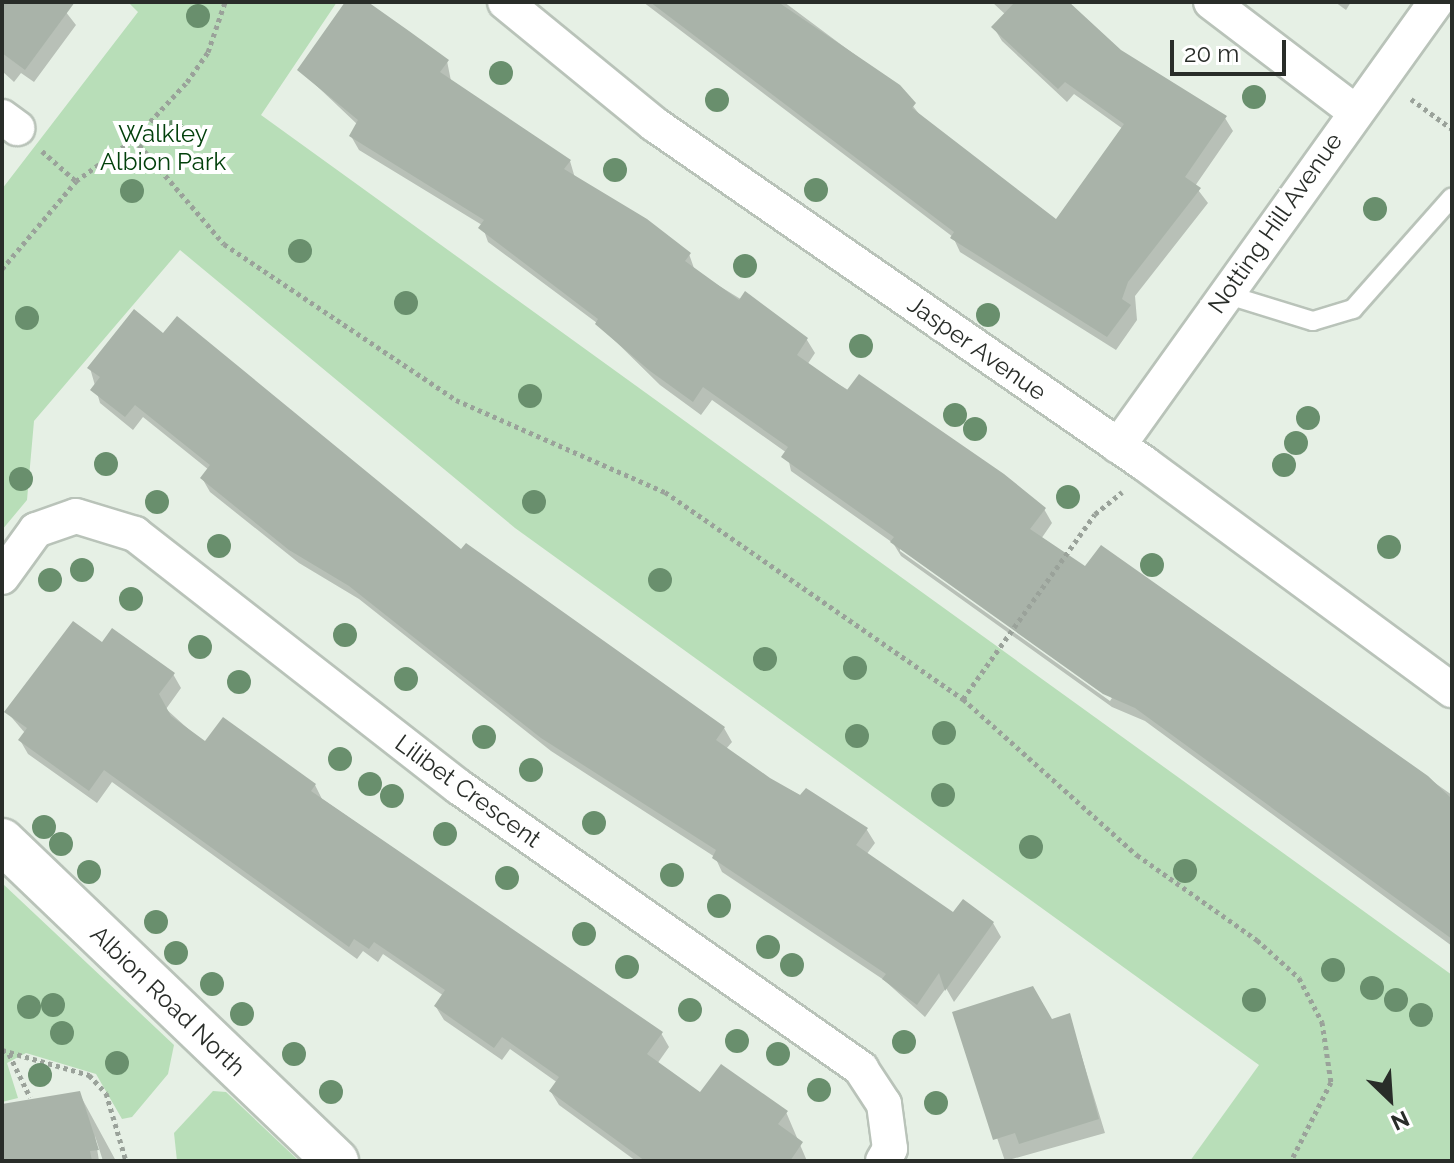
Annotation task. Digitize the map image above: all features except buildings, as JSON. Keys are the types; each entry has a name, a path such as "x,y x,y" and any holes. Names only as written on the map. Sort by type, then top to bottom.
{"street":[{"name":"Jasper Avenue","path":"505,2 654,124 1132,455 1452,690"},
{"path":"1211,2 1354,111"},
{"name":"Notting Hill Avenue","path":"1132,455 1225,294 1354,111 1436,2"},
{"name":"Lilibet Crescent","path":"2,577 36,530 76,516 135,534 459,787 861,1069 884,1104 890,1149 883,1161"},
{"name":"Albion Road North","path":"2,841 336,1161"}],"lane":[{"path":"1225,294 1313,321 1353,309 1452,197"}],"path":[{"path":"2,269 76,181 134,139 208,52 225,2"},
{"path":"1381,77 1452,129"},
{"path":"10,123 76,181"},
{"path":"134,139 237,253 456,400 665,492 963,699 1137,855 1299,978 1322,1022 1331,1082 1291,1161"},
{"path":"963,699 1095,514 1132,455"},
{"path":"5,1051 30,1097"},
{"path":"5,1051 89,1075 106,1093 126,1161"}],"green space":[{"name":"Walkley Albion Park","path":"128,2 337,2 261,115 1452,975 1452,1161 1190,1161 1259,1065 515,528 180,250 34,421 27,500 2,530 2,189 138,12"},
{"path":"2,883 174,1045 168,1074 132,1117 122,1119 96,1074 26,1053 7,1063 18,1098 2,1102"},
{"path":"213,1091 226,1092 299,1161 177,1161 174,1133"}]}
